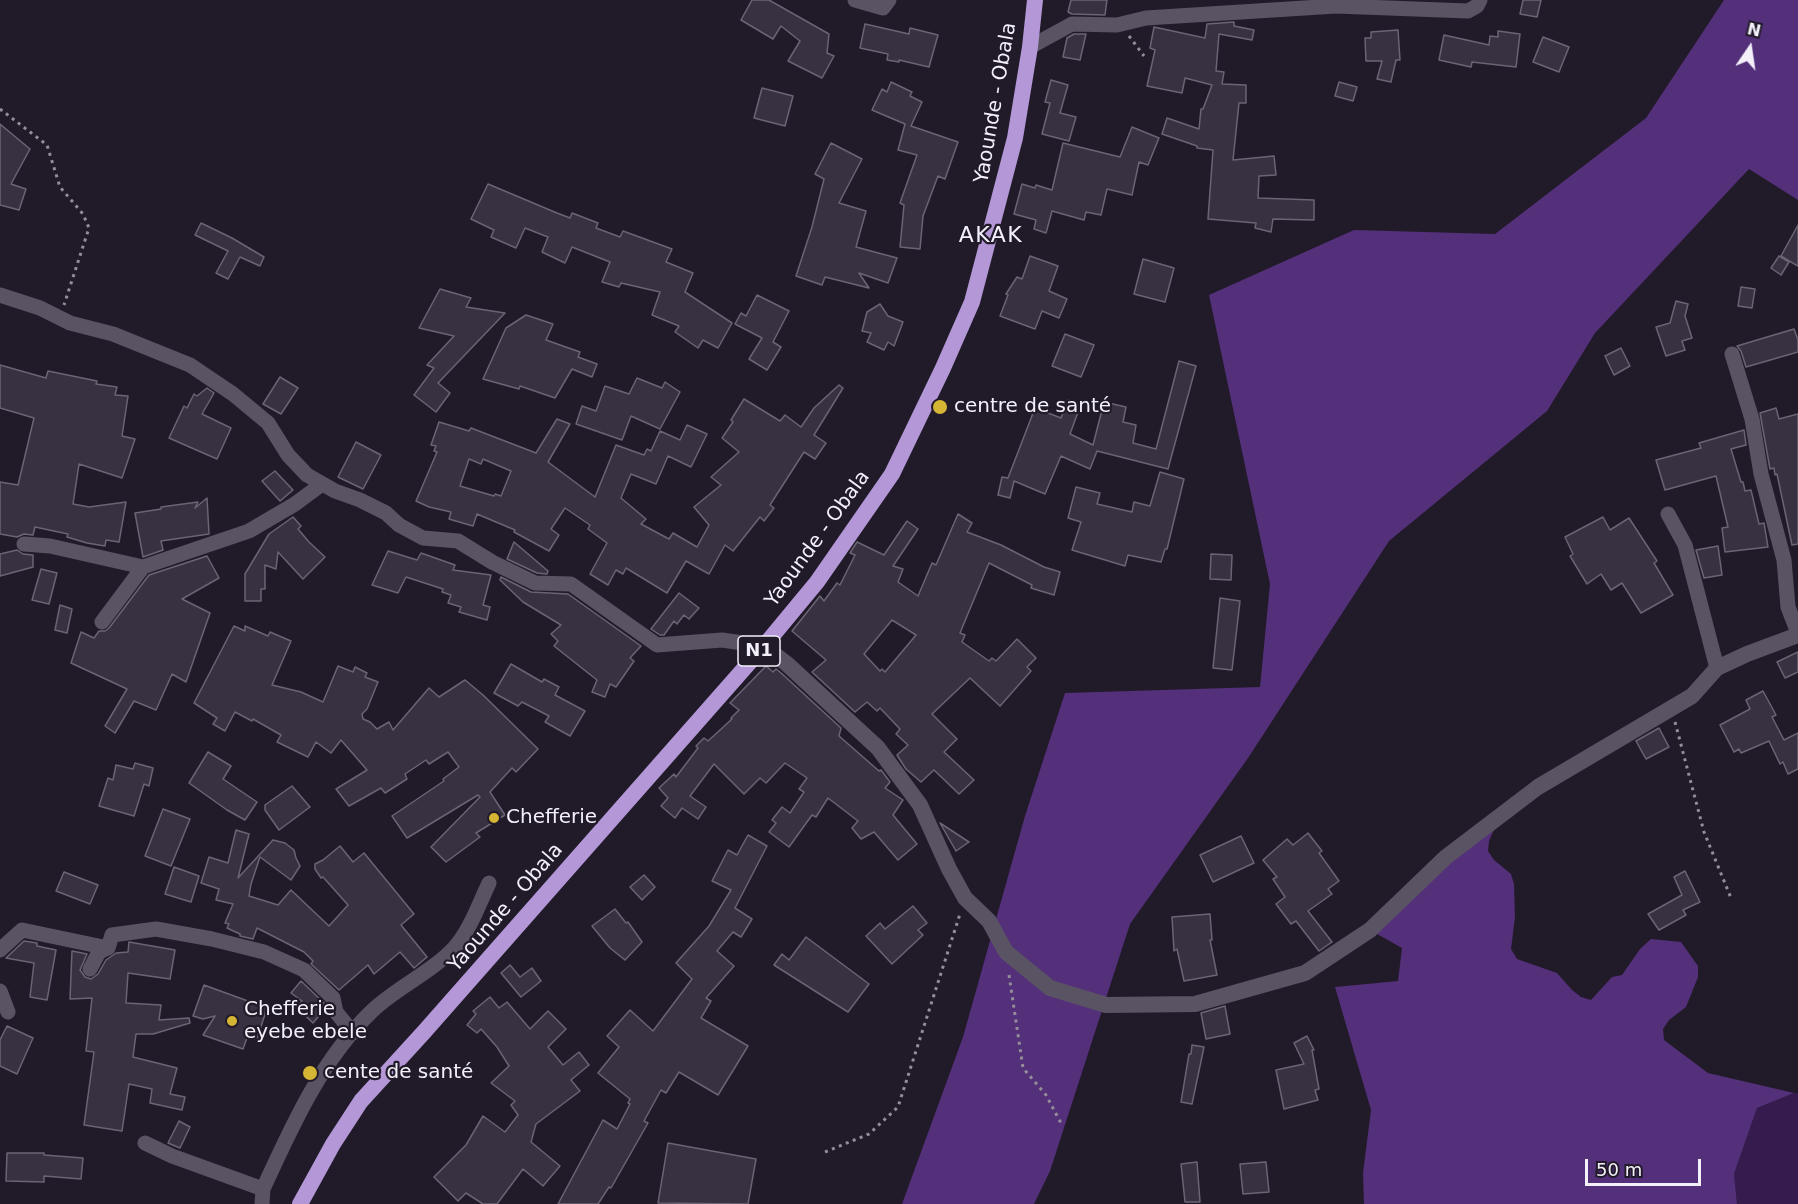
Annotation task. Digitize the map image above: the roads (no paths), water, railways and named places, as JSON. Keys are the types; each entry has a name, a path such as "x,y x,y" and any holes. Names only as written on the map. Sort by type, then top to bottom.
{"highway":[{"name":"Yaounde - Obala","path":"300,1204 333,1144 361,1101 764,646 817,582 891,474 944,368 972,302 1015,138 1035,0"}],"street":[{"path":"855,0 883,8 889,0"},
{"path":"1030,46 1072,24 1117,25 1146,18 1336,6 1468,10 1476,6 1480,0"},
{"path":"0,295 39,308 70,324 113,334 190,365 233,394 268,423 288,455 307,475 335,491 386,513 399,525 423,538 458,541 492,562 534,582 571,584 657,645 722,640 764,646 787,664 878,748 920,805 965,898 989,921 1005,952 1050,988 1106,1005 1195,1004 1305,973 1370,930 1446,857 1539,787 1692,696 1717,668 1798,634 1788,607 1784,560 1761,474 1752,419 1732,354"},
{"path":"24,544 50,546 143,567 249,531 295,504 322,484"},
{"path":"1668,514 1685,545 1717,668"},
{"path":"102,622 143,567"},
{"path":"145,1143 263,1196 308,1096 353,1033 371,1011 455,947 471,921 489,883"},
{"path":"90,969 99,952 108,948 112,935 156,929 212,939 264,952 304,970 333,998 336,1012 353,1033"},
{"path":"0,950 22,930 108,948"},
{"path":"0,991 8,1012"}],"place":[{"name":"centre de santé","path":"940,407"},
{"name":"Chefferie","path":"494,818"},
{"name":"Chefferie eyebe ebele","path":"232,1021"},
{"name":"cente de santé","path":"310,1073"}],"district":[{"name":"AKAK","path":"991,236"}]}
